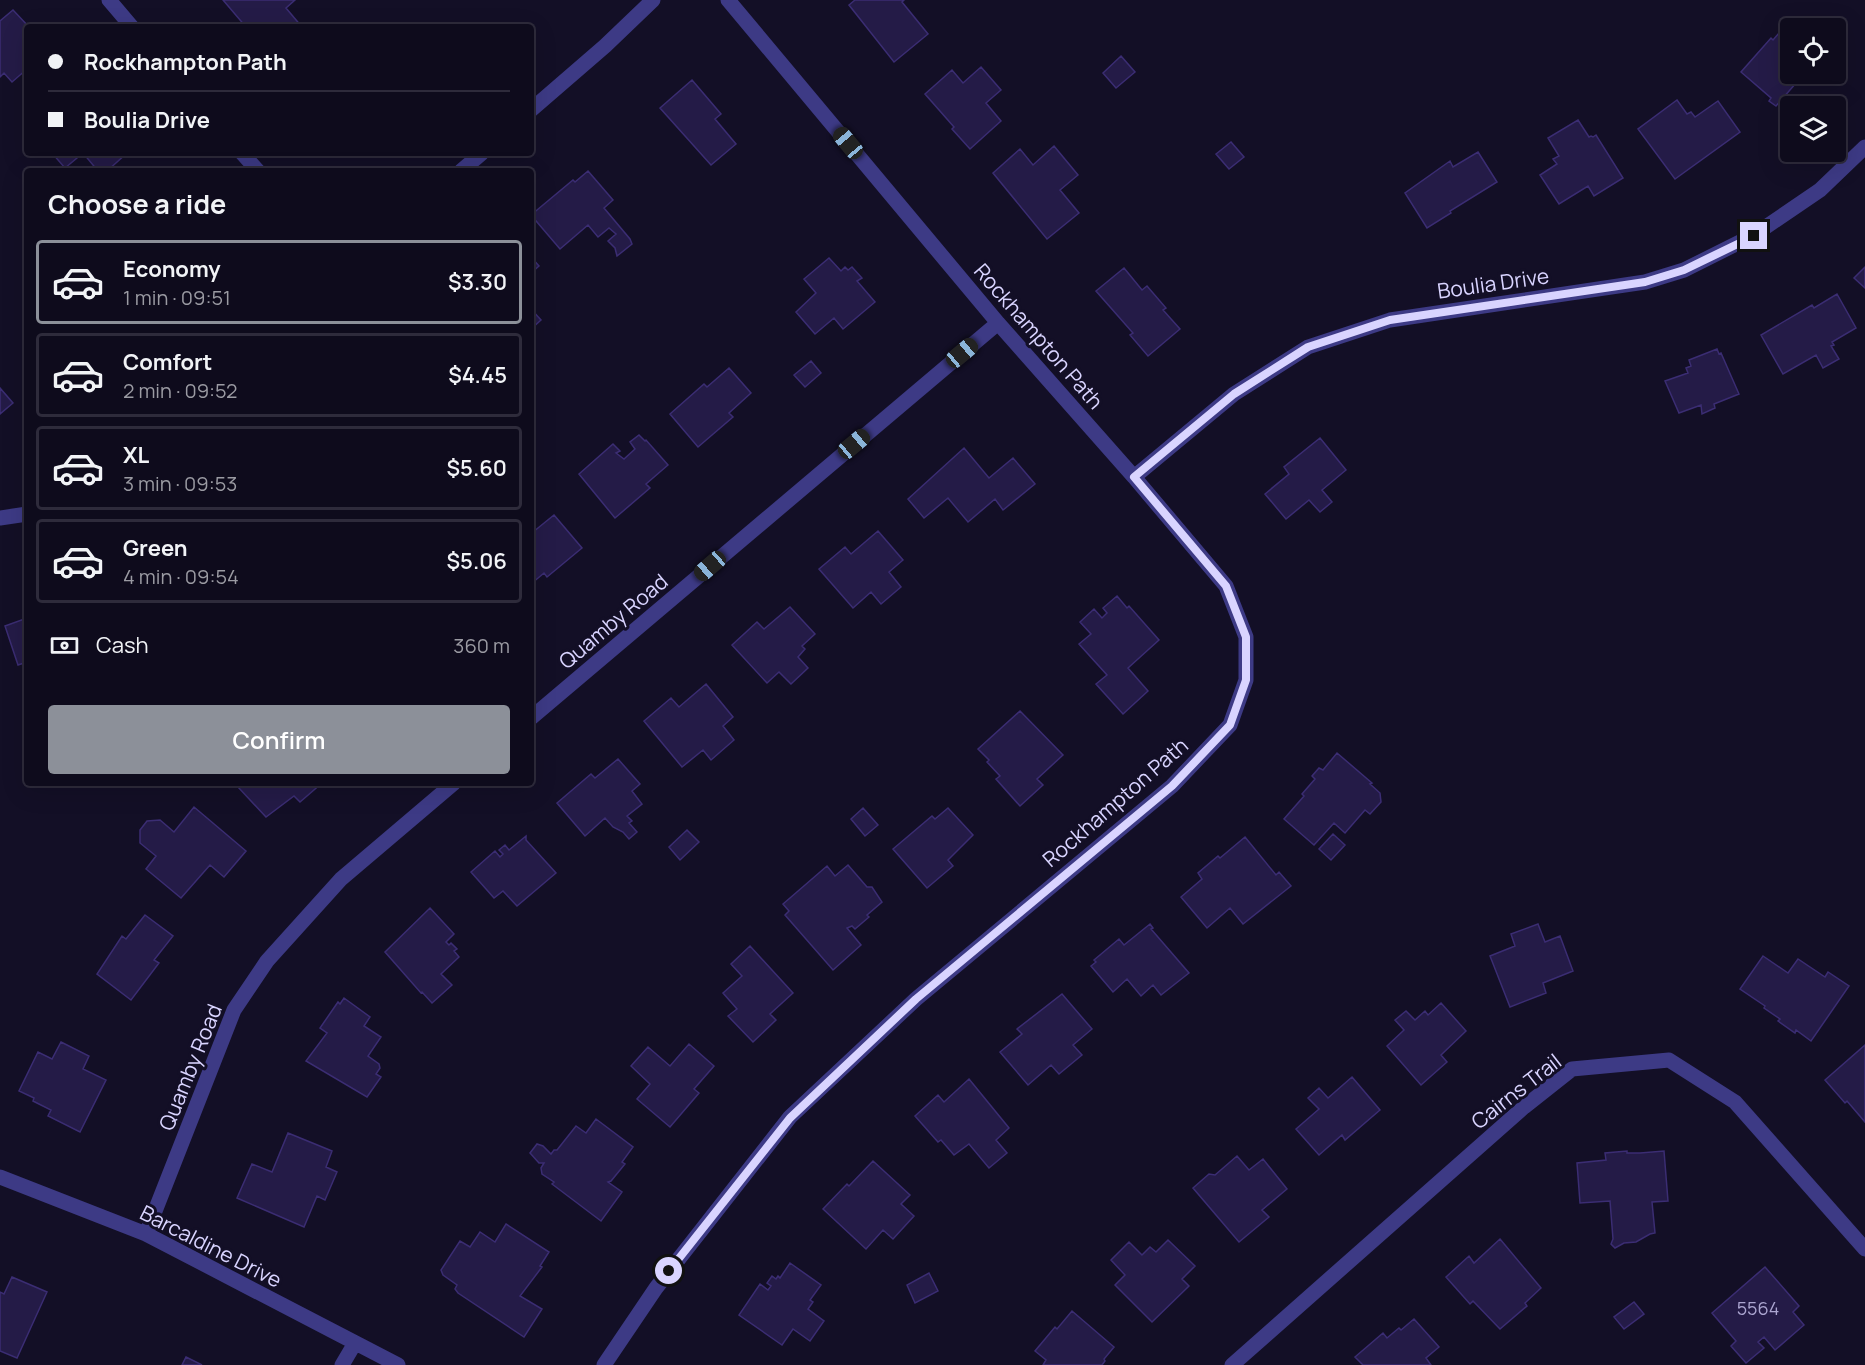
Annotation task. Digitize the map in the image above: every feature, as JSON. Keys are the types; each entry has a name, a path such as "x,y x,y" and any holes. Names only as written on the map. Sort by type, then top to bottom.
{"street":[{"path":"109,0 129,24"},
{"path":"534,107 605,46 653,0"},
{"name":"Rockhampton Path","path":"604,1365 656,1288 790,1118 916,999 1172,786 1230,725 1246,680 1246,637 1226,586 1134,477 998,323 728,0"},
{"name":"Boulia Drive","path":"1134,477 1234,394 1308,347 1390,320 1645,282 1684,270 1754,236 1820,190 1865,147"},
{"path":"245,156 255,168"},
{"path":"464,168 478,156"},
{"name":"Quamby Road","path":"534,715 998,323"},
{"path":"0,518 24,514"},
{"name":"Quamby Road","path":"146,1234 234,1010 267,961 341,879 450,786"},
{"name":"Cairns Trail","path":"1232,1365 1524,1107 1572,1070 1669,1060 1735,1102 1865,1249"},
{"name":"Barcaldine Drive","path":"0,1177 146,1234 398,1365"},
{"path":"342,1365 356,1343"}],"building":[{"path":"223,0 295,0 286,8 299,24 243,24"},
{"path":"855,0 904,0 902,2 928,34 894,62 849,5"},
{"path":"13,10 26,24 24,24 24,72 12,82 4,73 0,77 0,21"},
{"path":"1780,32 1780,84 1795,84 1785,96 1780,96 1780,101 1776,106 1769,101 1771,98 1741,72 1771,38 1773,40"},
{"path":"1121,56 1135,72 1116,88 1103,73"},
{"path":"981,67 1001,90 986,103 1001,121 970,149 925,94 952,70 963,83"},
{"path":"692,80 721,114 715,119 736,144 711,165 660,108"},
{"path":"1677,100 1687,114 1691,112 1695,117 1718,101 1740,132 1675,179 1638,129"},
{"path":"1578,120 1589,137 1596,135 1623,178 1594,196 1588,186 1559,204 1540,175 1557,164 1553,159 1559,156 1548,138"},
{"path":"1231,142 1244,157 1229,169 1216,154"},
{"path":"1054,146 1078,175 1060,190 1079,213 1047,239 993,173 1020,149 1033,165"},
{"path":"1478,152 1497,182 1427,228 1405,193 1450,161 1453,167"},
{"path":"55,156 79,156 65,168"},
{"path":"86,156 124,156 110,168 96,168"},
{"path":"588,171 613,200 604,208 632,244 617,256 615,248 608,241 616,234 609,228 598,237 588,225 560,249 534,219 534,212 573,180 575,182"},
{"path":"829,258 841,271 845,267 848,270 852,267 862,278 857,281 875,302 843,329 834,318 815,334 796,312 816,293 804,279"},
{"path":"534,260 539,266 534,270"},
{"path":"1865,267 1865,288 1854,278"},
{"path":"1124,268 1142,290 1147,286 1166,308 1163,310 1180,329 1148,356 1130,335 1133,333 1096,291"},
{"path":"1837,294 1856,328 1832,342 1834,345 1831,346 1839,359 1823,368 1816,355 1783,374 1761,335 1812,305 1814,308"},
{"path":"534,312 541,320 534,326"},
{"path":"1717,349 1719,354 1721,353 1739,394 1714,404 1715,408 1702,414 1701,405 1679,413 1665,381 1688,373 1686,368 1691,366 1689,360"},
{"path":"811,361 821,373 805,387 794,375"},
{"path":"729,368 751,393 729,413 733,417 698,447 670,414 704,384 707,387"},
{"path":"0,388 13,403 0,414"},
{"path":"639,435 668,465 646,484 650,488 615,518 579,474 613,444 620,451 616,453 624,459 635,449 630,442"},
{"path":"1320,438 1346,470 1322,490 1332,502 1320,512 1309,500 1286,519 1265,494 1289,474 1284,467"},
{"path":"964,448 989,478 1013,458 1035,484 1003,510 995,499 968,522 948,498 924,518 908,499"},
{"path":"554,515 582,548 547,577 544,573 534,581 534,531"},
{"path":"878,531 903,560 889,572 901,587 881,604 871,592 853,608 819,569 845,547 851,554"},
{"path":"1117,596 1159,640 1128,668 1148,691 1123,714 1096,684 1107,675 1079,644 1091,634 1080,622 1094,609 1102,618 1107,613 1103,608"},
{"path":"790,607 815,634 802,646 805,649 798,657 808,668 791,684 779,672 767,683 732,645 757,622 764,629"},
{"path":"24,619 24,663 18,665 5,626"},
{"path":"706,684 733,717 723,726 734,740 711,760 703,750 682,767 644,721 671,698 679,707"},
{"path":"1020,711 1063,755 1037,779 1043,785 1020,806 996,779 1000,776 978,749"},
{"path":"1337,753 1372,783 1370,784 1380,793 1381,802 1370,814 1365,810 1345,833 1334,823 1314,845 1284,819 1304,796 1302,794 1315,779 1312,776 1319,768 1323,770"},
{"path":"618,759 640,784 632,791 642,804 627,816 632,821 629,823 637,832 629,839 605,818 585,836 557,803 591,774 595,778"},
{"path":"319,786 300,802 294,796 266,817 238,787"},
{"path":"194,807 246,851 224,877 210,865 181,898 146,869 156,856 140,843 140,830 147,821 160,820 174,832"},
{"path":"863,808 878,825 865,836 851,819"},
{"path":"948,808 973,835 948,860 953,866 927,888 893,849 932,816 935,819"},
{"path":"687,830 699,842 680,860 669,847"},
{"path":"1333,834 1345,845 1331,860 1319,849"},
{"path":"526,836 526,840 556,873 517,906 503,891 494,898 471,872 495,851 500,857 503,854 499,850 505,845 509,850"},
{"path":"1245,837 1276,875 1279,872 1291,886 1243,924 1230,908 1207,928 1181,897 1202,879 1198,873"},
{"path":"848,865 867,887 872,887 882,902 855,929 852,926 847,928 861,945 833,970 785,915 789,911 783,904 827,866 835,876"},
{"path":"430,908 454,934 446,942 449,945 451,943 457,949 454,951 459,957 441,974 452,985 432,1003 385,952"},
{"path":"145,915 173,936 154,960 159,963 131,1000 97,974 122,936 126,939"},
{"path":"1150,924 1153,928 1151,929 1189,973 1161,995 1153,985 1141,996 1127,979 1113,992 1091,966 1096,962 1094,960 1119,939 1124,945"},
{"path":"1538,924 1545,942 1560,936 1573,971 1543,983 1546,993 1510,1007 1490,956 1515,946 1511,934"},
{"path":"750,946 793,993 770,1014 776,1020 753,1042 728,1016 737,1009 723,993 742,976 731,964"},
{"path":"1763,956 1788,973 1798,959 1825,977 1828,972 1849,986 1811,1041 1778,1021 1780,1019 1764,1008 1765,1006 1740,989"},
{"path":"1062,994 1092,1029 1073,1045 1082,1055 1059,1074 1051,1065 1028,1085 1000,1052 1022,1034 1017,1029"},
{"path":"344,998 370,1017 364,1026 381,1037 368,1056 379,1064 380,1068 376,1074 381,1077 367,1097 306,1061 327,1033 320,1028 338,1002 340,1004"},
{"path":"1441,1003 1466,1031 1441,1055 1447,1062 1421,1085 1387,1046 1404,1030 1395,1020 1406,1011 1415,1020 1425,1011 1428,1015"},
{"path":"61,1042 89,1056 83,1069 106,1080 80,1132 48,1116 51,1110 19,1091 38,1052 52,1059"},
{"path":"689,1044 714,1066 694,1089 699,1093 670,1127 637,1099 650,1084 631,1066 648,1047 670,1066"},
{"path":"1865,1045 1865,1122 1825,1080"},
{"path":"1352,1077 1380,1110 1345,1140 1342,1135 1319,1155 1296,1129 1319,1109 1308,1098 1319,1088 1328,1098"},
{"path":"969,1079 1009,1128 996,1140 1007,1153 989,1168 969,1144 954,1155 941,1140 938,1142 915,1116 938,1095 944,1102"},
{"path":"596,1119 633,1147 622,1162 625,1164 608,1182 622,1192 601,1221 552,1184 554,1182 542,1174 541,1168 544,1163 539,1163 530,1153 537,1144 543,1146 551,1154 557,1150 576,1126 586,1133"},
{"path":"288,1133 332,1151 326,1167 337,1172 325,1200 317,1196 304,1227 237,1198 252,1164 272,1172"},
{"path":"1627,1151 1627,1153 1640,1153 1664,1151 1668,1201 1652,1202 1655,1233 1615,1248 1611,1244 1613,1239 1610,1201 1580,1203 1577,1163 1606,1160 1605,1153"},
{"path":"1237,1156 1249,1170 1263,1159 1287,1189 1262,1210 1269,1217 1239,1242 1193,1188 1209,1174 1215,1175"},
{"path":"873,1161 910,1195 901,1204 914,1216 893,1239 883,1230 866,1249 823,1209"},
{"path":"506,1224 549,1252 540,1266 542,1267 520,1296 542,1309 524,1337 458,1293 455,1289 457,1285 443,1275 441,1270 460,1241 470,1247 480,1232 495,1242"},
{"path":"1500,1239 1541,1288 1525,1303 1527,1306 1500,1329 1473,1301 1470,1304 1446,1277 1469,1256 1474,1263"},
{"path":"1168,1240 1195,1266 1182,1279 1189,1286 1152,1322 1115,1285 1125,1275 1111,1260 1129,1242 1142,1255 1150,1247 1156,1252"},
{"path":"790,1263 821,1285 810,1300 813,1302 808,1309 824,1321 810,1341 793,1329 782,1345 739,1315 760,1284 768,1290 771,1286 767,1283 772,1276 776,1279 778,1276 780,1278"},
{"path":"1765,1267 1799,1306 1793,1312 1804,1325 1775,1350 1764,1337 1758,1342 1764,1348 1746,1363 1731,1346 1736,1341 1712,1313"},
{"path":"929,1273 938,1291 915,1303 907,1285"},
{"path":"12,1277 47,1292 17,1358 0,1351 0,1292 4,1294"},
{"path":"1634,1302 1644,1314 1624,1329 1614,1317"},
{"path":"1072,1311 1114,1347 1102,1365 1043,1365 1046,1360 1035,1351"},
{"path":"1414,1319 1439,1347 1426,1358 1431,1365 1363,1365 1355,1357 1383,1333 1387,1338"},
{"path":"186,1357 202,1365 182,1365"}],"route":[{"path":"669,1271 790,1118 916,999 1172,786 1230,725 1246,680 1246,637 1226,586 1134,477 1234,394 1308,347 1390,320 1645,282 1684,270 1754,236"}]}
